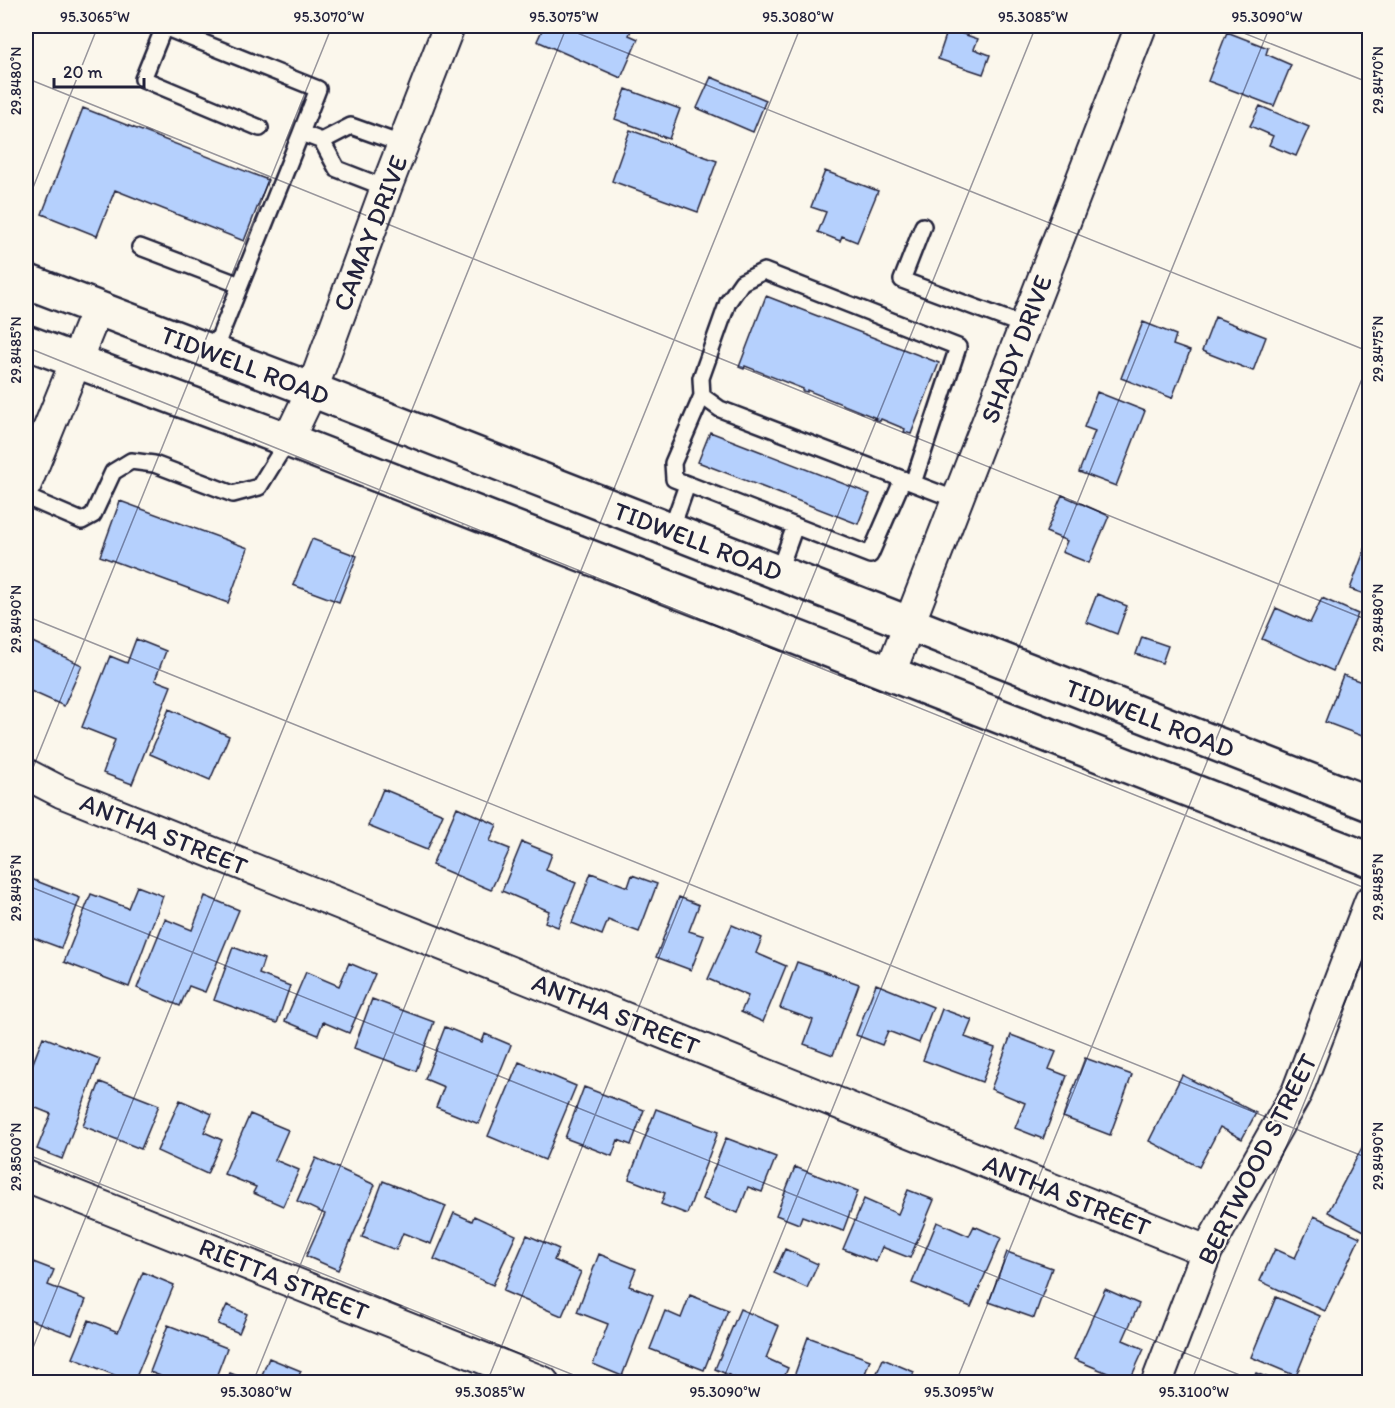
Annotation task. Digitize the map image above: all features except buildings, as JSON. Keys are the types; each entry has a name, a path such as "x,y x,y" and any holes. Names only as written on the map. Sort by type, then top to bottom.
{"main road":[{"name":"TIDWELL ROAD","path":"26,281 312,390 1370,804"},
{"name":"TIDWELL ROAD","path":"26,342 288,440 1370,860"}],"street":[{"name":"CAMAY DRIVE","path":"288,440 312,390 386,188 449,26"},
{"name":"SHADY DRIVE","path":"890,673 1141,26"},
{"path":"26,484 97,309"},
{"name":"ANTHA STREET","path":"26,774 83,801 1207,1251"},
{"name":"BERTWOOD STREET","path":"1157,1383 1207,1251 1297,1092 1370,901"},
{"name":"RIETTA STREET","path":"26,1176 543,1383"}],"lane":[{"path":"213,353 318,89 164,27 143,79 260,128"},
{"path":"322,141 351,126 404,145"},
{"path":"301,133 322,141 337,169 386,188"},
{"path":"923,226 902,280 1025,326"},
{"path":"140,247 240,285"},
{"path":"764,271 958,348 908,481 870,555 674,479 673,463 702,396 701,378 728,302 742,282 764,271"},
{"path":"702,396 720,410 957,500"},
{"path":"26,497 82,521 93,515 113,472 131,461 154,464 233,494 259,487 288,440"},
{"path":"671,530 687,484"},
{"path":"778,573 795,526"}]}
